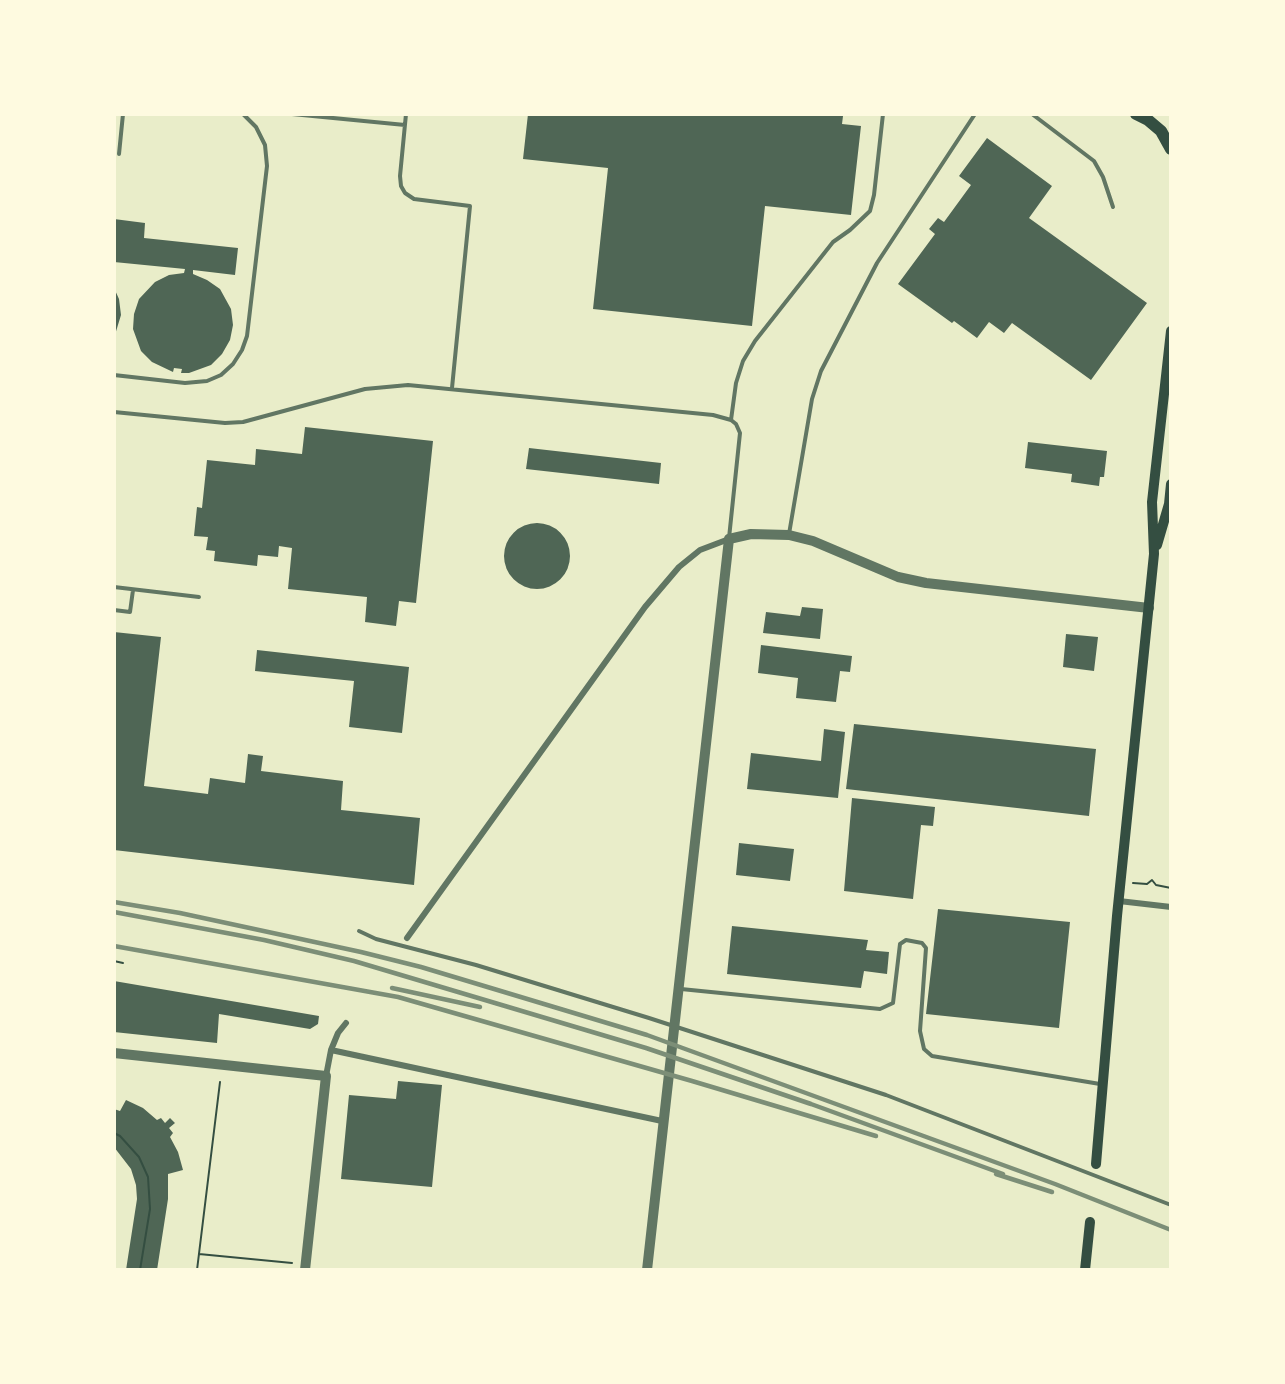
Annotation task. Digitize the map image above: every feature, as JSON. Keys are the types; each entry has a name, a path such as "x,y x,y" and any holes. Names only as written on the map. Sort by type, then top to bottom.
{"main road":[{"path":"1136,114 1161,131 1171,149"},
{"path":"1096,1164 1119,901 1154,554 1152,502 1171,331"},
{"path":"1154,554 1169,504 1171,484"},
{"path":"1085,1270 1090,1222"}],"street":[{"path":"407,938 645,607 679,567 700,550 729,538 751,534 789,535 813,541 898,577 926,583 1149,608"},
{"path":"647,1270 729,538"},
{"path":"1119,901 1171,908"},
{"path":"305,1270 326,1076 331,1050 338,1033 346,1023"},
{"path":"331,1050 662,1121"},
{"path":"114,1053 326,1076"}],"lane":[{"path":"119,154 123,114"},
{"path":"114,375 185,383 207,381 221,375 243,350 247,336 267,166 265,145 256,127 243,114"},
{"path":"292,114 405,125"},
{"path":"406,114 400,176 401,186 405,193 414,199 470,206 452,388"},
{"path":"731,420 736,383 743,361 755,340 833,242 870,211 884,114"},
{"path":"789,535 812,399 821,371 877,263 975,114"},
{"path":"1032,114 1094,161 1103,177 1113,207"},
{"path":"114,412 234,423 365,389 408,385 713,415 731,420 736,424 740,434 729,538"},
{"path":"1152,502 1169,504"},
{"path":"114,587 200,597"},
{"path":"114,610 130,612 133,590"},
{"path":"359,931 376,939 476,965 649,1018 886,1095 1171,1204"},
{"path":"677,988 880,1009 893,1003 900,944 906,940 921,943 926,948 920,1031 924,1049 932,1056 1104,1085"}],"path":[{"path":"1147,884 1152,880 1156,885 1171,888"},
{"path":"114,961 123,963"},
{"path":"197,1270 220,1082"},
{"path":"114,1133 120,1136 139,1157 147,1177 150,1209 140,1270"},
{"path":"199,1254 292,1263"}],"building":[{"path":"528,114 825,114 843,116 842,124 861,126 851,215 765,206 752,326 593,309 608,168 523,159"},
{"path":"987,138 1052,186 1029,218 1147,303 1091,380 1012,323 1004,333 989,322 977,338 898,284 935,234 929,229 938,218 944,222 971,185 959,176"},
{"path":"114,219 145,223 144,238 238,248 235,275 193,270 193,274 220,289 231,309 233,325 230,340 222,354 211,365 189,373 181,373 182,369 174,368 173,372 152,362 141,351 133,329 134,314 139,299 155,282 169,275 184,273 185,269 114,262"},
{"path":"114,288 119,299 121,315 114,338"},
{"path":"305,427 433,441 416,603 399,601 396,626 365,622 367,597 288,589 292,548 279,546 278,557 258,555 257,566 214,561 215,551 206,550 208,537 194,536 197,507 202,508 207,460 255,465 256,449 302,454"},
{"path":"1028,442 1107,451 1104,477 1100,477 1099,486 1071,482 1072,474 1025,468"},
{"path":"529,448 661,463 659,484 526,469"},
{"path":"531,523 543,523 555,528 565,538 570,556 568,569 555,584 543,589 531,589 519,584 509,574 504,562 504,550 509,538 519,528"},
{"path":"802,607 823,609 820,639 763,633 766,612 800,616"},
{"path":"114,632 161,637 144,786 208,794 210,778 245,783 248,754 263,756 261,771 343,781 341,810 420,818 414,885 114,850"},
{"path":"1066,634 1098,637 1094,671 1063,667"},
{"path":"761,645 852,656 850,672 840,671 836,702 796,698 798,678 758,673"},
{"path":"257,650 409,667 402,733 349,727 354,681 255,671"},
{"path":"854,724 1096,749 1089,816 846,789"},
{"path":"824,729 845,732 838,798 747,789 751,753 821,761"},
{"path":"852,798 935,807 933,826 921,825 913,899 844,891"},
{"path":"739,843 794,849 790,881 736,875"},
{"path":"938,909 1070,922 1059,1028 926,1014"},
{"path":"732,926 868,940 866,950 889,952 887,974 864,971 861,988 727,974"},
{"path":"114,981 319,1016 318,1024 310,1029 219,1014 217,1043 114,1032"},
{"path":"398,1081 442,1085 432,1187 341,1179 349,1095 396,1099"},
{"path":"126,1100 143,1108 157,1120 161,1118 165,1123 170,1118 175,1123 169,1128 173,1133 170,1137 178,1152 183,1170 168,1174 168,1199 157,1270 126,1270 137,1199 136,1185 131,1169 114,1147 114,1109 120,1111"}],"railway":[{"path":"114,902 180,913 361,952 421,967 647,1035 1055,1184 1171,1230"},
{"path":"114,912 264,940 354,961 646,1048 811,1104 1003,1174"},
{"path":"114,946 398,997 876,1136"},
{"path":"392,988 480,1007"},
{"path":"996,1174 1052,1192"}]}
